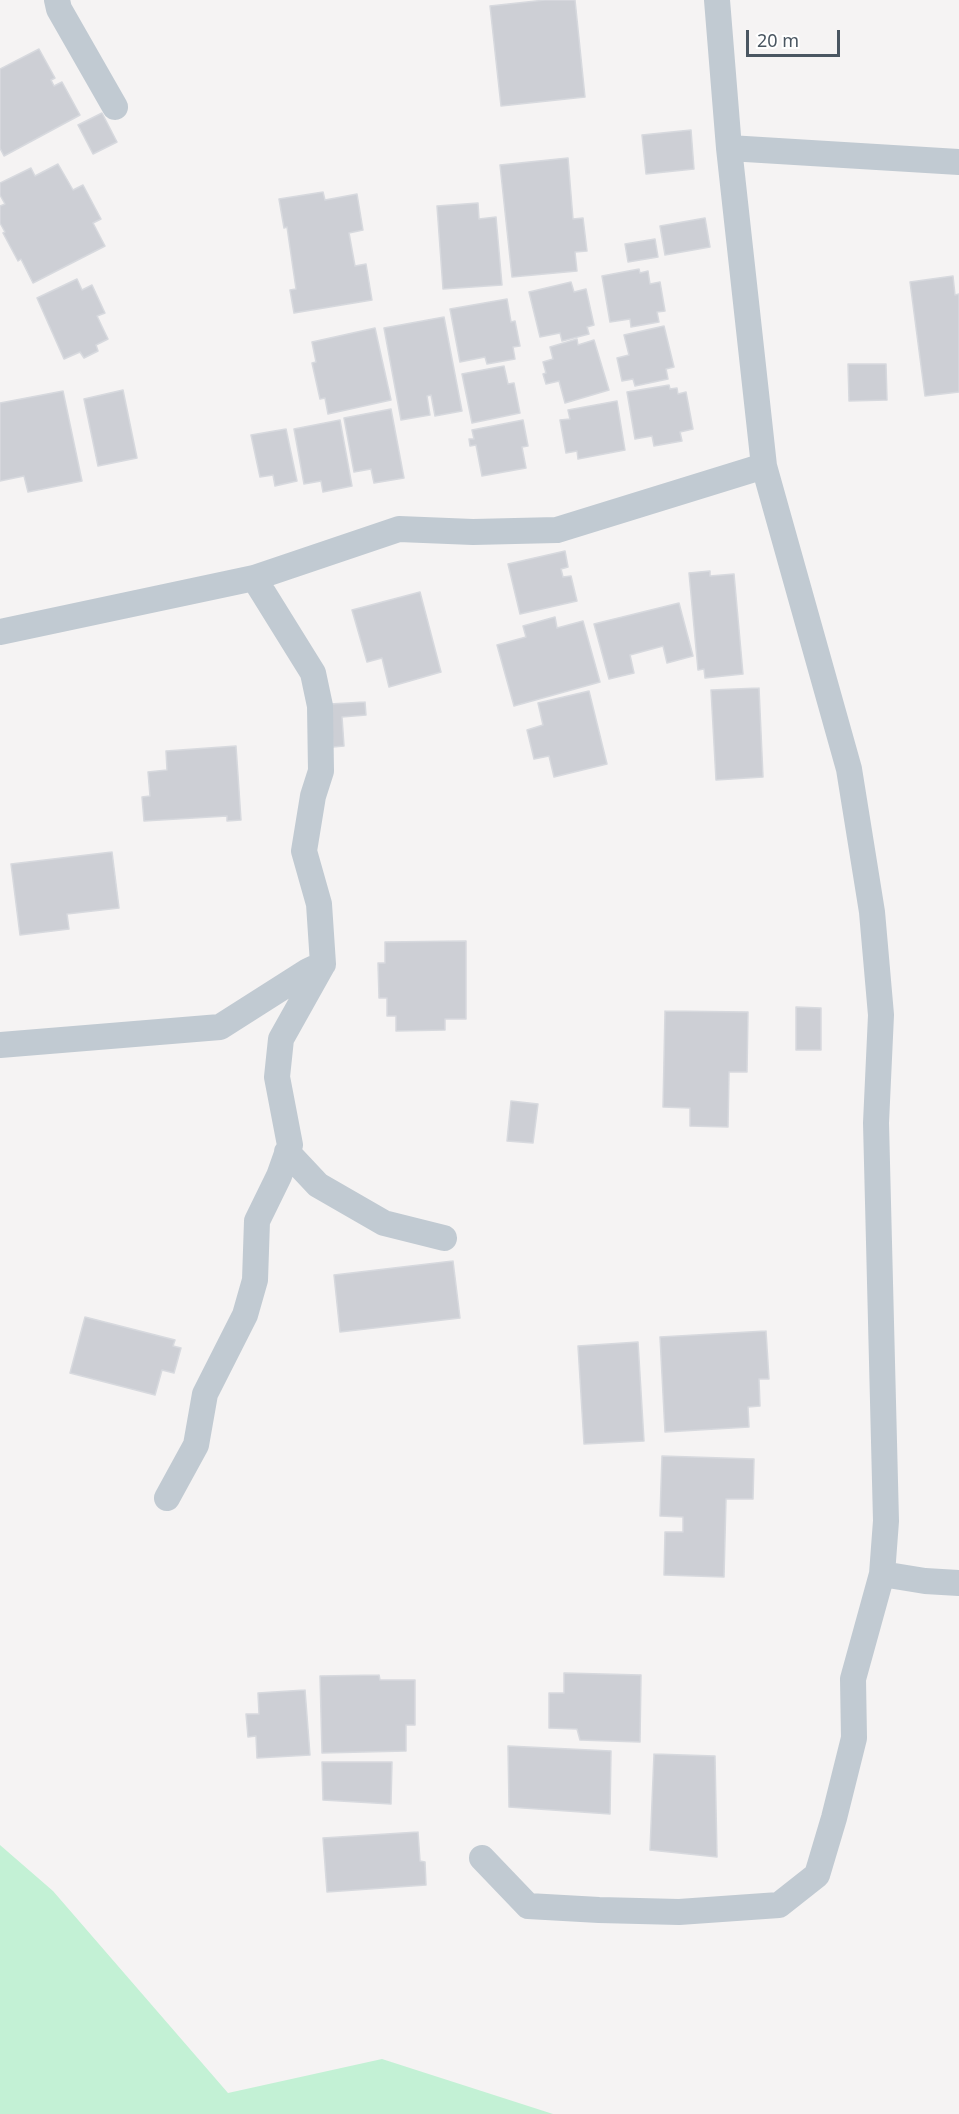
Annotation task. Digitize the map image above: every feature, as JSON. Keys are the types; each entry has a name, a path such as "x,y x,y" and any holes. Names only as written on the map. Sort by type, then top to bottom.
{"street":[{"path":"57,0 59,9 115,107"},
{"path":"482,1858 528,1906 679,1912 779,1905 817,1875 854,1738 853,1679 882,1574 886,1521 876,1123 881,1015 872,912 849,769 764,466 729,148 717,0"},
{"path":"729,148 959,162"},
{"path":"0,632 254,578 399,529 473,532 557,530 764,466"},
{"path":"167,1498 196,1445 205,1394 245,1315 255,1280 256,1221 279,1176 290,1145 277,1077 281,1039 323,964 320,904 304,851 313,796 321,771 320,706 313,673 254,578"},
{"path":"0,1045 220,1027 308,971 323,964"},
{"path":"287,1152 318,1185 384,1223 444,1238"},
{"path":"882,1574 925,1581 959,1583"}],"green space":[{"path":"0,1845 53,1891 228,2093 382,2059 553,2114 0,2114"}],"building":[{"path":"545,0 575,0 585,97 501,106 490,6"},
{"path":"39,49 55,78 51,80 54,86 62,82 80,115 4,156 0,148 0,69"},
{"path":"102,113 117,142 93,154 78,125"},
{"path":"691,130 694,169 646,174 642,135"},
{"path":"568,158 573,219 583,218 587,251 575,252 577,271 512,277 500,165"},
{"path":"58,164 73,190 83,185 101,219 93,223 105,246 33,283 21,259 18,261 3,233 5,232 0,223 0,206 5,204 0,195 0,183 31,168 35,176"},
{"path":"323,192 325,200 357,194 363,230 349,233 355,266 366,264 372,300 294,313 290,290 296,289 287,227 284,228 279,199"},
{"path":"478,203 479,219 496,217 502,285 443,289 437,206"},
{"path":"705,218 710,247 665,255 660,226"},
{"path":"655,239 658,257 628,262 625,244"},
{"path":"639,269 640,273 648,271 650,284 660,282 665,311 657,312 659,322 631,327 630,319 610,322 602,276"},
{"path":"953,276 955,295 959,294 959,392 925,396 910,282"},
{"path":"77,279 82,290 92,285 105,313 97,316 108,339 96,345 98,351 84,358 80,352 64,359 37,298"},
{"path":"571,282 574,292 586,289 594,325 587,327 589,334 562,341 560,333 540,337 529,292"},
{"path":"507,299 511,322 515,321 520,346 513,347 515,359 487,364 485,357 460,362 450,309"},
{"path":"444,317 462,411 435,416 431,395 427,396 430,415 401,420 384,328"},
{"path":"664,326 674,367 666,369 668,379 635,386 633,379 622,381 617,358 629,355 624,335"},
{"path":"375,328 391,400 328,414 325,398 320,399 312,363 316,362 312,342"},
{"path":"577,339 578,345 594,340 609,390 565,403 559,381 546,384 543,362 553,359 550,347"},
{"path":"848,364 886,364 887,400 849,401"},
{"path":"504,366 508,384 514,383 520,413 472,423 462,374"},
{"path":"669,385 670,389 677,388 678,394 686,392 693,429 680,432 682,441 654,446 652,436 635,439 627,392"},
{"path":"123,390 137,458 98,466 84,399"},
{"path":"63,391 82,481 28,492 24,476 0,481 0,403"},
{"path":"617,401 625,450 578,459 577,451 566,453 560,420 570,419 568,410"},
{"path":"391,409 404,478 374,483 371,469 354,472 344,418"},
{"path":"340,420 352,486 323,492 321,481 304,484 294,429"},
{"path":"523,420 528,446 522,447 526,468 482,476 476,445 470,446 469,439 474,439 472,430"},
{"path":"286,429 297,481 275,486 273,475 260,477 251,435"},
{"path":"565,551 568,567 561,569 563,577 571,576 577,601 520,614 508,564"},
{"path":"710,571 710,576 734,574 743,674 705,678 704,669 698,670 689,573"},
{"path":"420,592 441,672 389,687 382,658 367,662 352,610"},
{"path":"679,603 693,656 667,663 663,646 630,655 634,673 609,679 594,624"},
{"path":"555,617 557,628 583,621 600,682 514,706 497,645 526,637 523,626"},
{"path":"759,688 763,777 716,780 711,690"},
{"path":"589,691 607,764 554,777 549,756 534,759 527,730 543,725 538,703"},
{"path":"365,702 366,715 342,717 344,746 333,747 330,704"},
{"path":"236,746 241,820 227,821 227,816 144,821 142,797 150,796 148,772 167,770 166,751"},
{"path":"112,852 119,908 67,914 69,929 20,935 11,864"},
{"path":"466,941 466,1019 445,1019 445,1030 396,1031 396,1016 387,1016 387,998 379,998 378,963 385,963 385,942"},
{"path":"796,1007 821,1008 821,1050 796,1050"},
{"path":"665,1011 748,1012 747,1072 729,1072 728,1127 690,1126 690,1108 663,1107"},
{"path":"511,1101 538,1104 533,1143 507,1141"},
{"path":"453,1261 460,1318 340,1332 334,1275"},
{"path":"85,1317 175,1340 173,1346 181,1348 174,1373 162,1370 155,1395 70,1373"},
{"path":"766,1331 769,1379 759,1379 760,1406 748,1407 749,1427 665,1432 660,1337"},
{"path":"638,1342 644,1441 584,1444 578,1346"},
{"path":"662,1456 754,1459 753,1499 726,1499 724,1577 664,1575 665,1532 683,1532 683,1517 660,1516"},
{"path":"564,1673 641,1675 640,1742 580,1740 577,1729 549,1728 549,1693 564,1693"},
{"path":"379,1675 380,1680 415,1680 415,1725 406,1725 406,1751 322,1753 320,1676"},
{"path":"305,1690 310,1755 257,1758 256,1736 248,1737 246,1714 259,1714 258,1693"},
{"path":"508,1746 611,1751 610,1814 509,1807"},
{"path":"654,1754 715,1756 717,1857 650,1850"},
{"path":"322,1762 392,1762 391,1804 323,1800"},
{"path":"418,1832 420,1861 425,1862 426,1885 327,1892 323,1838"}]}
